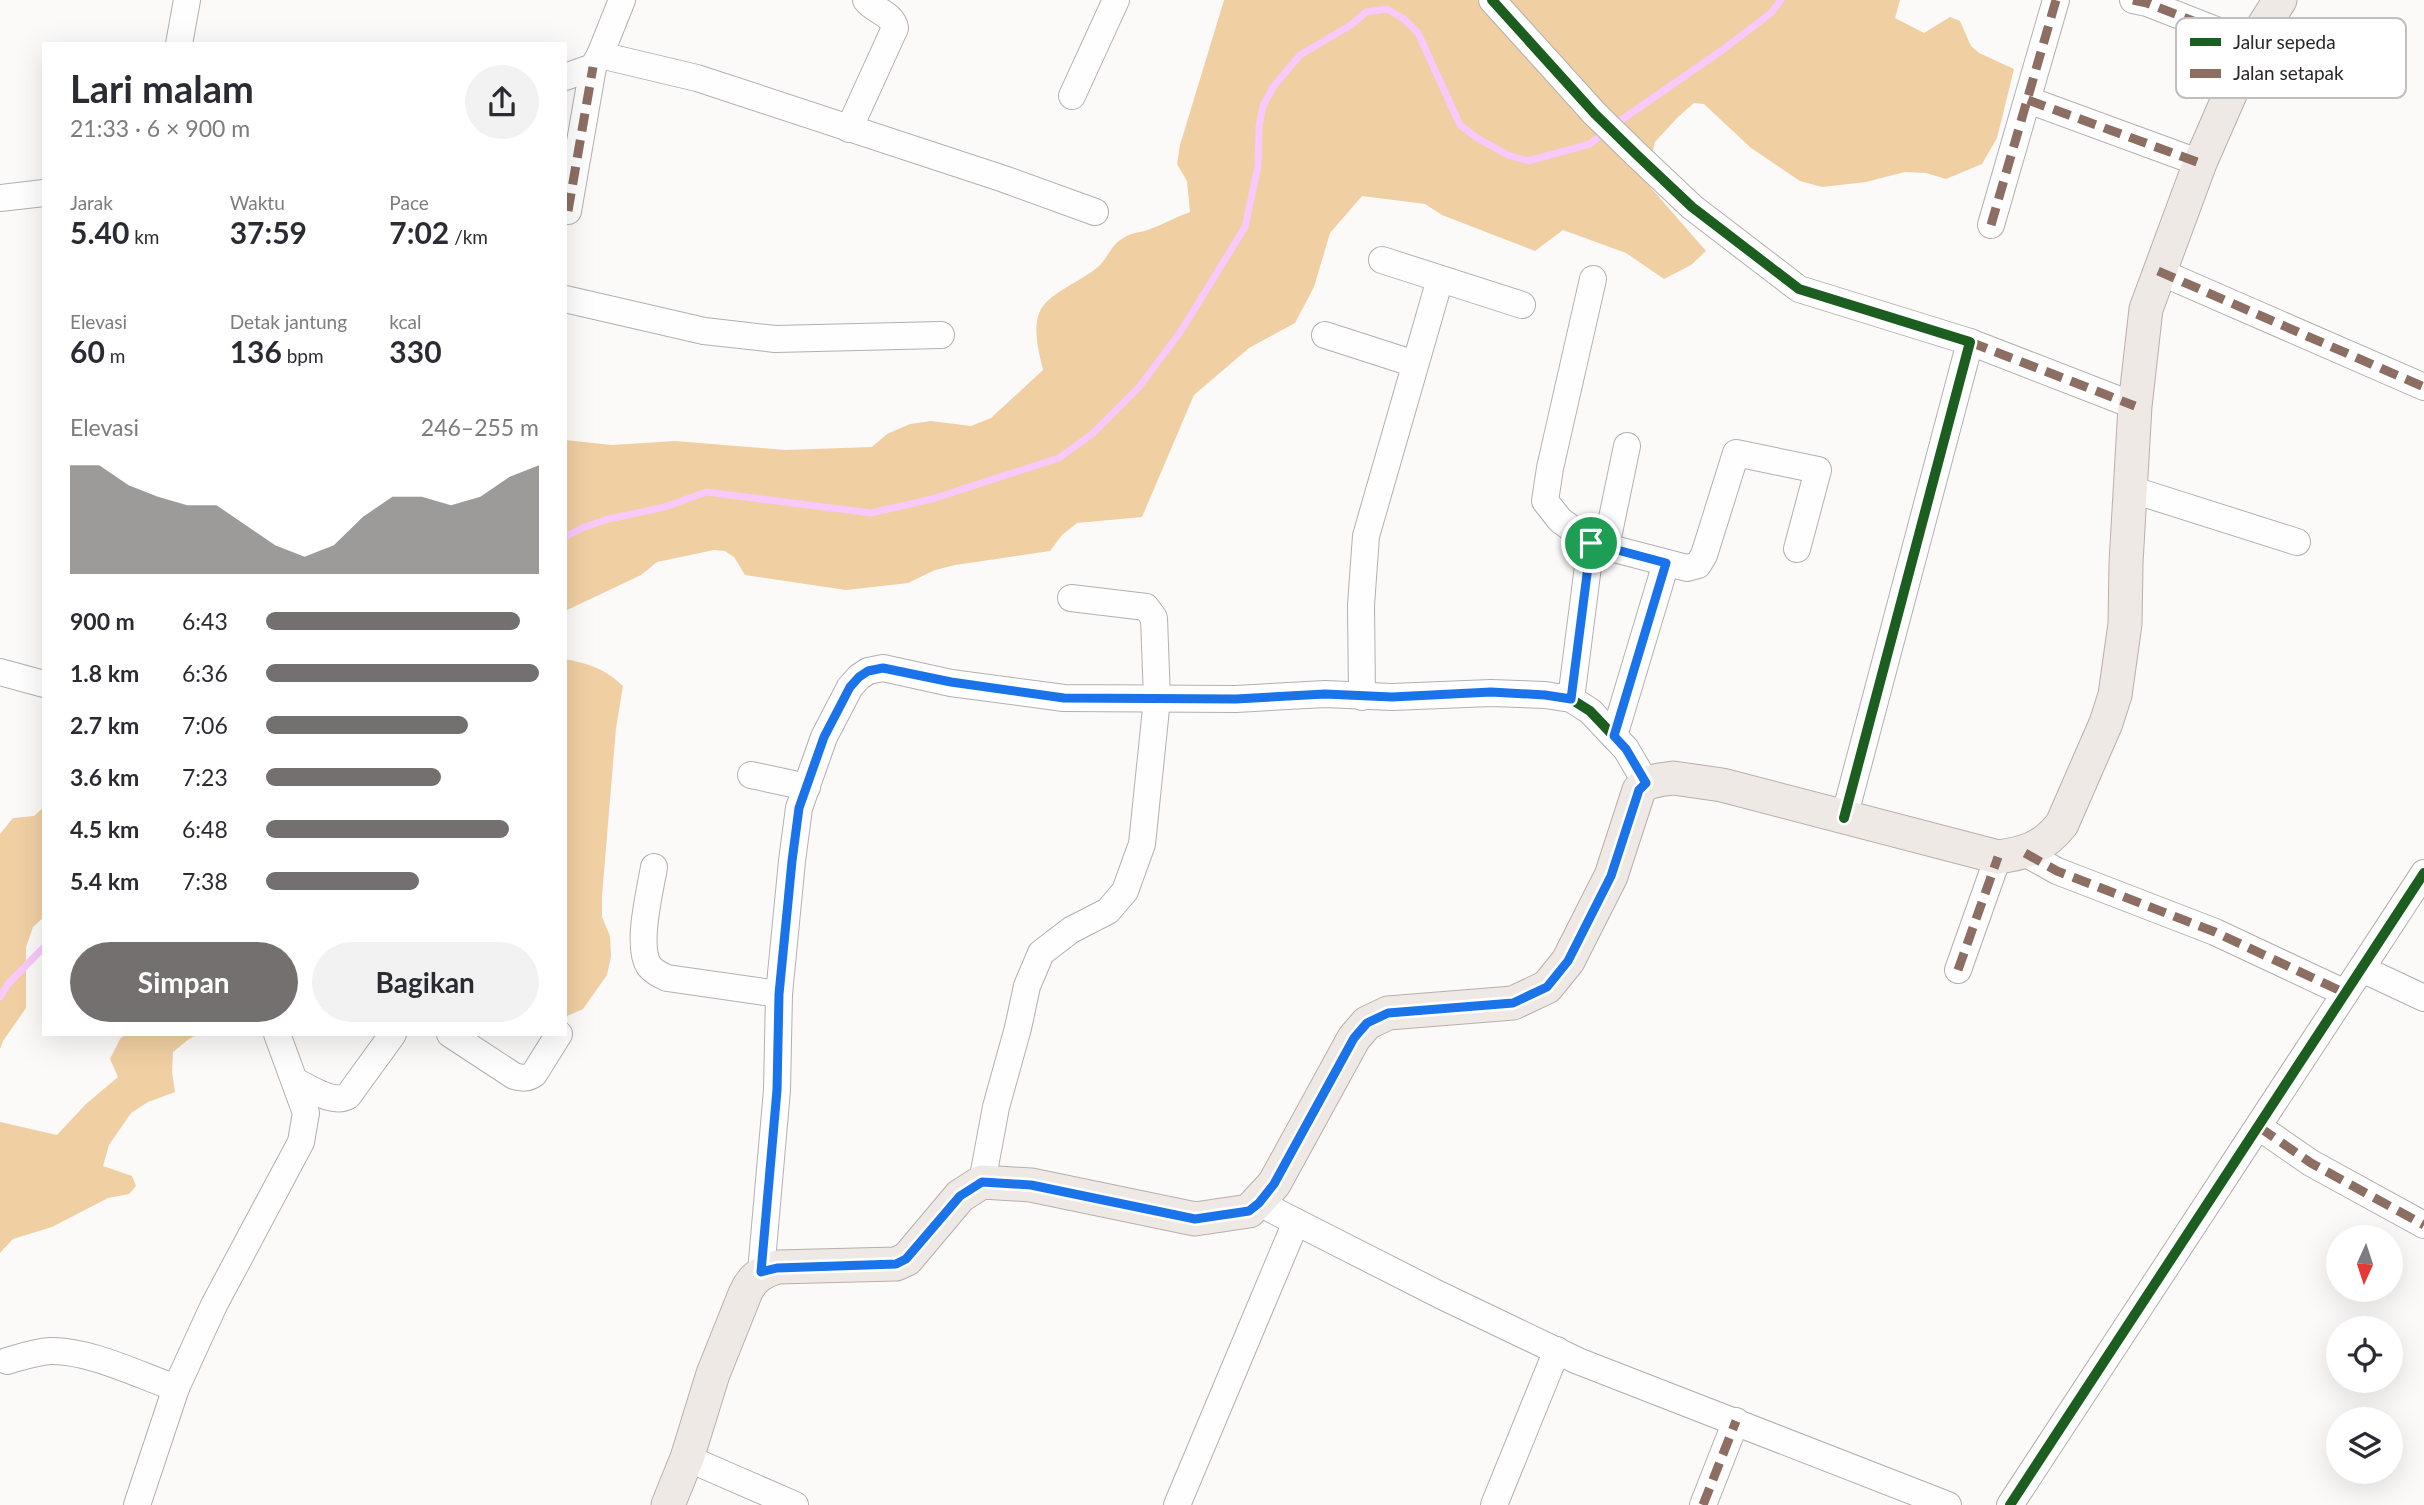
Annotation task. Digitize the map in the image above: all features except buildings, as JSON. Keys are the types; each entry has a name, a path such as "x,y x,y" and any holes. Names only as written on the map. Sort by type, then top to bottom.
{"main road":[{"path":"2269,18 2280,0"},
{"path":"668,1505 687,1458 713,1374 751,1281 761,1272 777,1268 896,1264 906,1259 960,1196 982,1182 1031,1185 1195,1219 1249,1211 1274,1184 1354,1038 1367,1023 1388,1013 1513,1003 1547,987 1568,961 1611,876 1639,790 1646,783 1673,778 1722,786 1844,818 2011,855 2052,836 2062,824 2106,723 2115,695 2125,624 2135,406 2146,309 2200,163 2228,98"}],"street":[{"path":"179,42 187,0"},
{"path":"568,211 596,61 622,0"},
{"path":"849,129 895,28 891,18 866,0"},
{"path":"1072,96 1116,0"},
{"path":"1492,0 1595,114 1692,207 1800,289 1970,342 2135,406"},
{"path":"1991,225 2056,0"},
{"path":"2137,1 2182,18"},
{"path":"567,76 596,61 697,78 1004,179 1095,212"},
{"path":"2028,100 2200,163"},
{"path":"0,198 42,193"},
{"path":"1382,260 1522,305"},
{"path":"2158,271 2424,387"},
{"path":"1362,697 1361,605 1366,536 1440,279"},
{"path":"1593,279 1550,468 1545,502 1560,520 1598,545 1687,568 1698,565 1704,555 1736,453 1818,470 1797,549"},
{"path":"567,299 704,331 775,339 941,335"},
{"path":"1325,335 1415,364"},
{"path":"1844,818 1970,342"},
{"path":"1571,699 1598,545 1628,446"},
{"path":"2130,489 2297,542"},
{"path":"1614,736 1666,563"},
{"path":"982,1182 996,1107 1027,986 1041,953 1071,930 1108,911 1125,891 1142,844 1157,699 1154,618 1146,607 1071,598"},
{"path":"761,1272 777,1090 779,994 799,808 824,737 850,687 859,677 883,668 951,682 1064,698 1236,699 1325,694 1362,697 1491,692 1545,695 1571,699 1590,711 1626,749 1646,783"},
{"path":"0,672 42,683"},
{"path":"751,775 807,787"},
{"path":"1958,970 2011,855 2215,932 2345,993"},
{"path":"654,867 643,948 648,964 655,972 667,978 779,994"},
{"path":"2010,1505 2424,873"},
{"path":"2362,969 2424,998"},
{"path":"137,1505 176,1388 214,1305 301,1142 306,1113 278,1036"},
{"path":"295,1080 331,1098 343,1099 391,1036"},
{"path":"453,1036 521,1078 529,1078 534,1074 558,1036"},
{"path":"2259,1128 2311,1163 2424,1224"},
{"path":"1259,1203 1557,1350 1948,1505"},
{"path":"1177,1505 1296,1222"},
{"path":"1494,1505 1557,1350"},
{"path":"7,1361 35,1353 61,1352 92,1359 176,1388"},
{"path":"1703,1505 1736,1421"},
{"path":"687,1458 795,1505"}],"shaded area":[{"path":"1224,0 1900,0 1895,18 1924,33 1950,17 1960,21 1971,46 1979,53 2014,69 1997,138 1982,164 1946,179 1926,173 1905,172 1866,182 1822,187 1800,181 1751,148 1704,104 1694,103 1655,142 1645,181 1706,251 1691,265 1664,279 1626,253 1563,230 1535,251 1442,215 1425,204 1362,196 1330,233 1314,287 1295,323 1249,348 1194,395 1142,517 1077,523 1062,535 1050,551 955,565 935,570 908,583 846,590 745,575 734,557 725,551 714,550 657,562 641,575 567,610 567,440 612,445 675,441 785,450 872,447 887,434 910,424 931,421 971,426 991,418 1043,370 1037,325 1040,311 1045,304 1093,271 1123,238 1190,212 1187,181 1177,164 1180,145"},
{"path":"567,659 597,668 623,686 616,728 602,896 602,917 610,936 611,956 607,975 583,1009 567,1016"},
{"path":"42,809 42,919 33,927 26,947 26,1008 0,1049 0,834 13,818 34,816"},
{"path":"124,1036 194,1036 173,1052 175,1092 148,1102 131,1113 109,1145 103,1166 132,1176 136,1186 129,1194 108,1198 52,1227 13,1239 0,1253 0,1122 57,1135 86,1104 118,1077 110,1059"}],"waterway":[{"path":"1614,125 1721,51 1771,13 1781,0"},
{"path":"567,536 608,519 665,507 706,492 871,513 932,499 1059,458 1092,434 1139,387 1181,331 1245,227 1258,166 1259,126 1263,106 1273,87 1300,55 1351,25 1366,12 1387,9 1404,19 1418,33 1460,125 1508,155 1528,161 1590,144 1605,132"},
{"path":"0,997 8,984 42,949"}],"marked path":[{"path":"1991,225 2056,0"},
{"path":"2133,0 2185,18"},
{"path":"568,211 593,67"},
{"path":"2028,100 2200,163"},
{"path":"2158,271 2424,387"},
{"path":"1970,342 2135,406"},
{"path":"1614,736 1666,563"},
{"path":"2025,853 2057,871 2215,932 2345,993"},
{"path":"1958,970 1998,857"},
{"path":"2259,1127 2311,1163 2424,1225"},
{"path":"1703,1505 1736,1421"}],"cycle path":[{"path":"1492,0 1595,114 1692,207 1799,289 1970,342 1844,818"},
{"path":"761,1272 777,1090 779,994 799,808 824,737 850,687 868,671 883,668 951,683 1064,698 1236,699 1325,694 1392,697 1491,693 1545,695 1571,699 1590,711 1626,749 1646,783"},
{"path":"2010,1505 2424,873"}],"route":[{"path":"1591,543 1666,563 1614,736 1626,749 1646,783 1639,790 1611,876 1568,961 1547,987 1513,1003 1388,1013 1367,1023 1354,1038 1274,1184 1249,1211 1195,1219 1031,1185 982,1182 960,1196 926,1239 906,1259 896,1264 777,1268 761,1272 777,1090 779,994 799,808 824,737 850,687 859,677 868,671 883,668 951,682 1064,698 1236,699 1325,694 1392,697 1491,692 1571,699 1591,543"}]}
